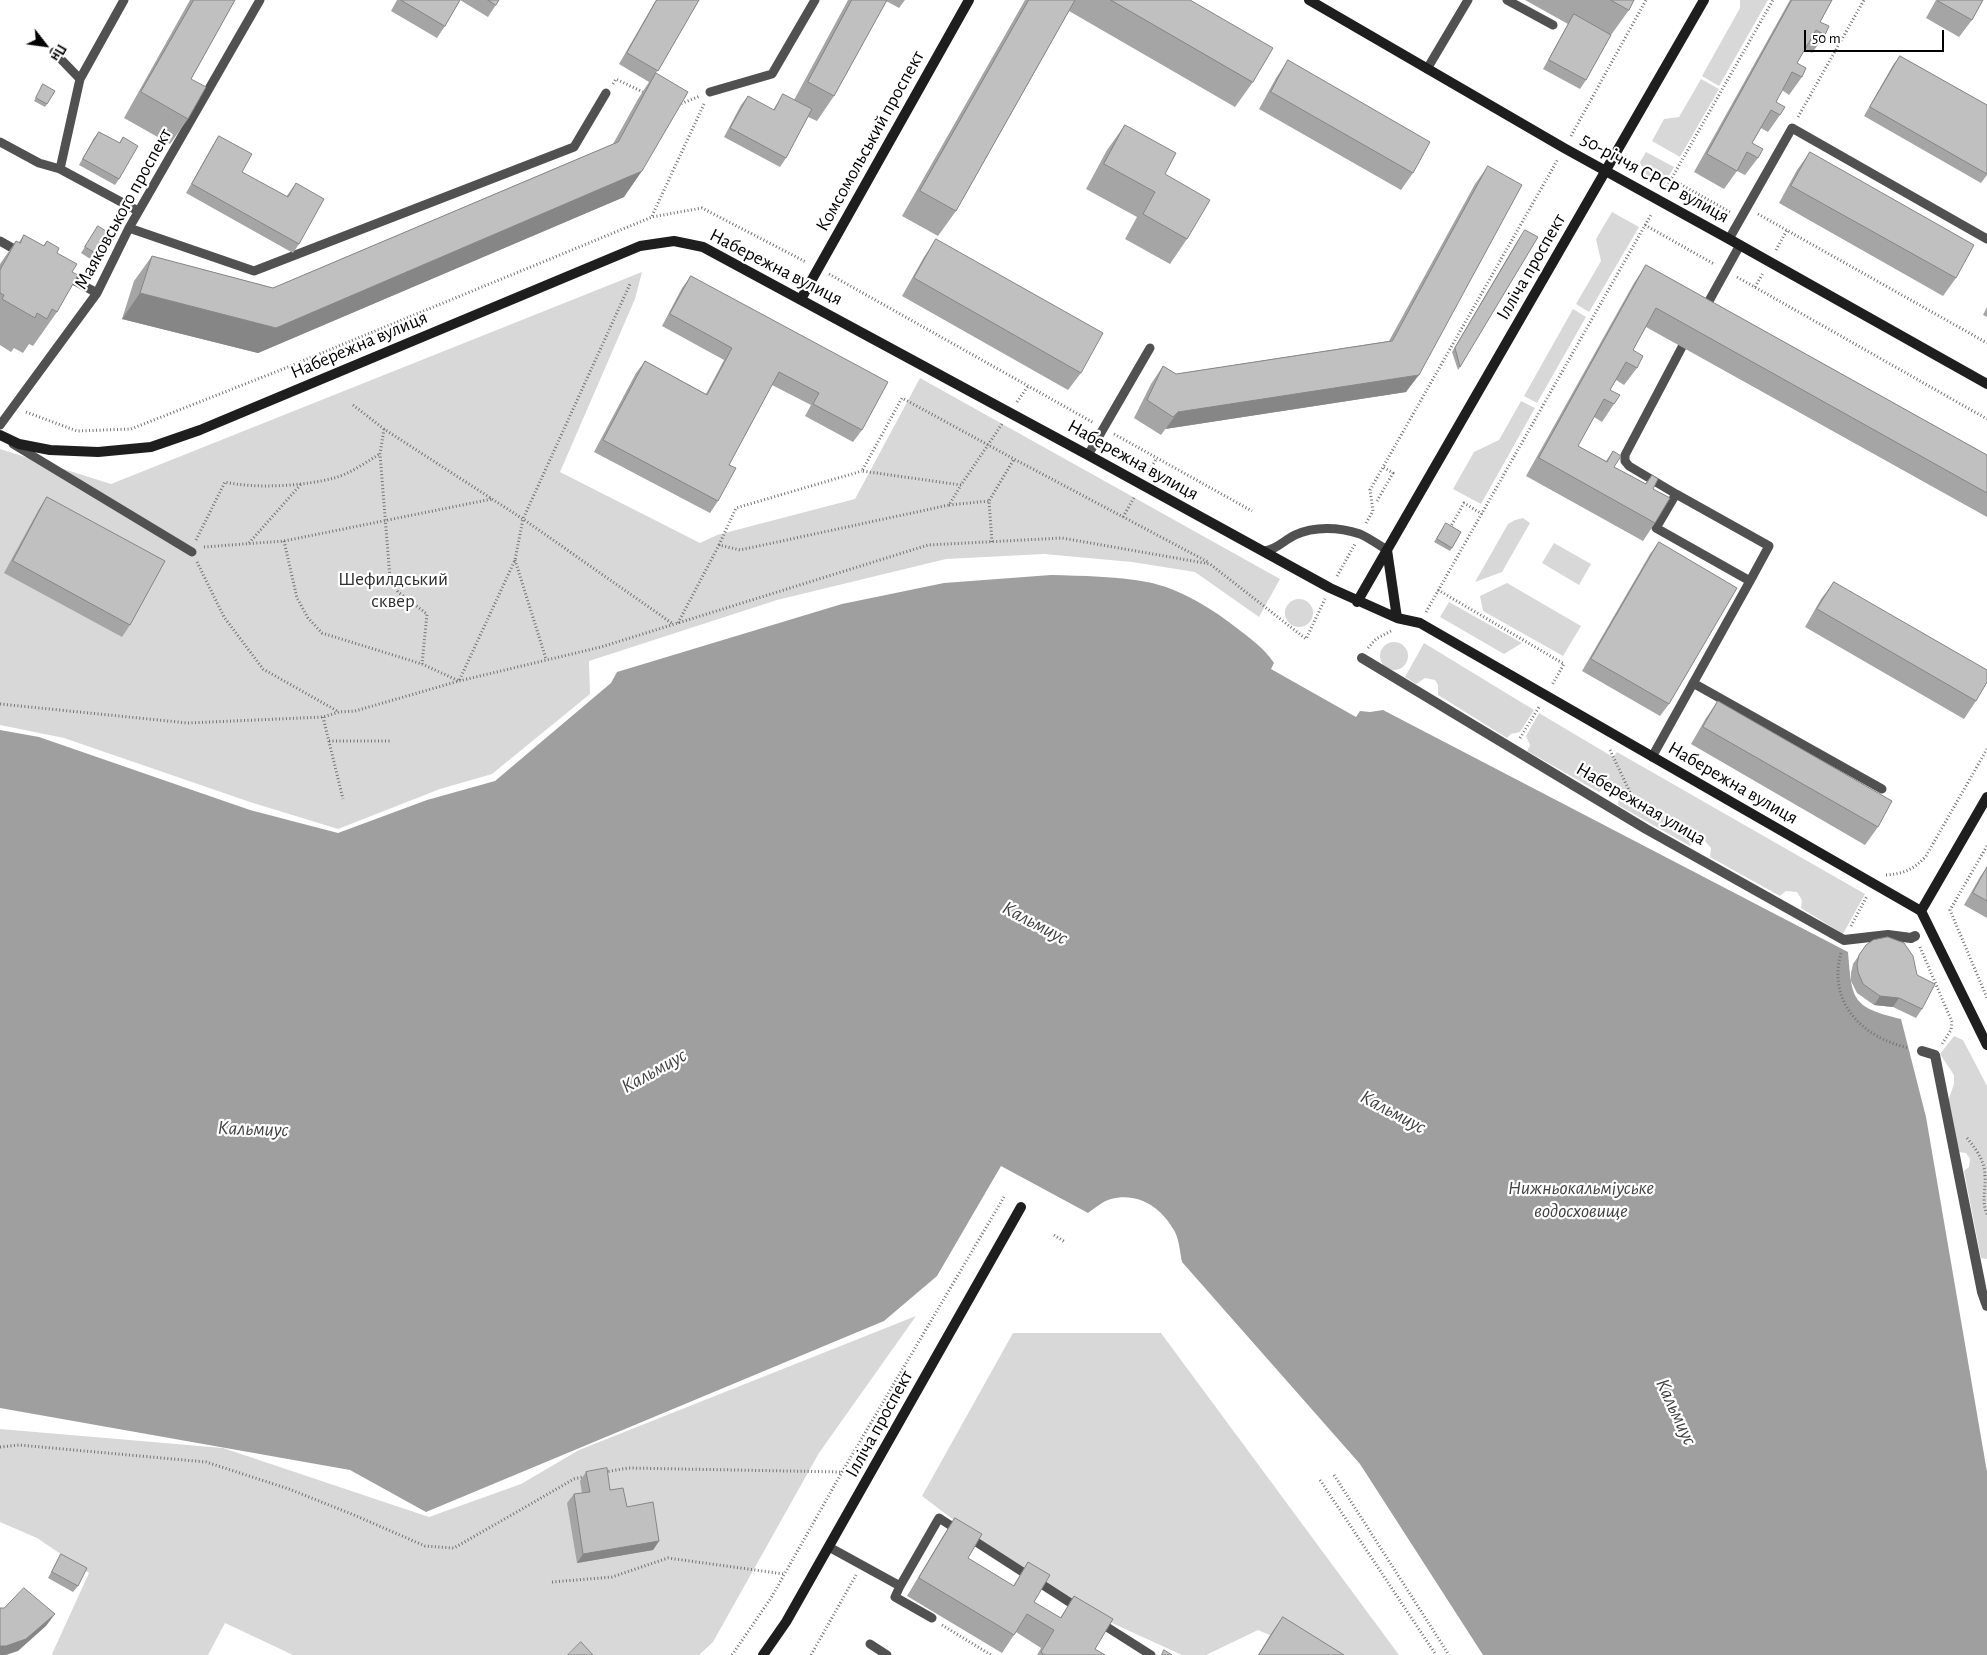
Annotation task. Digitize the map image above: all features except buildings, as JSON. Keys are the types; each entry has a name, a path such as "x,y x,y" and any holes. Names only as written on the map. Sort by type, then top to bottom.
{"street":[{"name":"Комсомольський проспект","path":"801,299 969,0"},
{"name":"50-річчя СРСР вулиця","path":"1308,0 1659,202 1740,245 1987,384"},
{"name":"Ілліча проспект","path":"1357,602 1704,0"},
{"name":"Набережна вулиця","path":"0,436 19,444 50,450 98,452 151,447 200,430 640,246 674,241 703,247 1357,602"},
{"path":"1387,550 1397,618"},
{"path":"1357,602 1397,618"},
{"name":"Набережна вулиця","path":"1397,618 1420,623 1921,911"},
{"name":"Набережная улица","path":"1362,658 1646,829 1844,943"},
{"path":"1987,797 1921,911 1987,1045"},
{"path":"1844,943 1888,935 1910,938 1915,936"},
{"path":"1922,1051 1935,1055 1982,1292 1987,1306"},
{"name":"Ілліча проспект","path":"763,1655 786,1622 1021,1207"}],"lane":[{"path":"60,169 80,79 124,0"},
{"name":"Маяковського проспект","path":"0,425 97,293 138,211 260,0"},
{"path":"710,92 772,74 815,0"},
{"path":"1428,69 1468,0"},
{"path":"1506,0 1553,26"},
{"path":"54,52 80,79"},
{"path":"129,228 254,272 574,147 606,93"},
{"path":"1729,239 1792,128 1987,239"},
{"path":"0,142 39,163 60,169 138,211"},
{"path":"0,241 26,255"},
{"path":"1699,319 1740,245"},
{"path":"53,269 97,293"},
{"path":"1652,757 1769,546 1676,494 1629,466 1626,461 1625,455 1682,347"},
{"path":"1088,455 1150,348"},
{"path":"0,436 192,550"},
{"path":"1676,494 1656,528 1750,581"},
{"path":"1264,552 1273,550 1298,534 1318,528 1336,529 1360,534 1387,550"},
{"path":"1693,683 1882,789"},
{"path":"932,1618 894,1597 939,1518 1086,1613"},
{"path":"829,1547 900,1586"},
{"path":"1094,1618 1151,1655"},
{"path":"870,1644 887,1655"}],"path":[{"path":"862,471 902,398 1210,564 1306,639 1330,588 1372,511 1370,490 1646,0"},
{"path":"1420,623 1773,0"},
{"path":"1792,128 1864,0"},
{"path":"606,93 616,78 648,95"},
{"path":"673,107 710,92"},
{"path":"652,216 710,92"},
{"path":"1672,179 1740,218"},
{"path":"1747,207 1987,343"},
{"path":"14,408 77,431 131,429 278,371 652,216 702,208 818,268 1252,511"},
{"path":"1645,225 1987,419"},
{"path":"459,681 515,560 523,520 630,284"},
{"path":"353,405 384,430 492,499 673,624"},
{"path":"384,430 380,454 390,578 398,592 427,614 422,664"},
{"path":"949,505 988,445"},
{"path":"192,550 225,482 242,486 302,484 336,478 380,454"},
{"path":"992,542 989,501 1014,459"},
{"path":"1377,500 1393,474 1384,467"},
{"path":"678,623 736,508 862,471 961,485"},
{"path":"248,543 302,484"},
{"path":"192,550 248,543 284,541 492,499"},
{"path":"719,545 740,550 949,505 989,501"},
{"path":"1448,532 1464,503 1482,514"},
{"path":"0,704 188,723 324,716 339,712 356,711 459,681 601,647 928,545 1062,538 1210,564"},
{"path":"284,541 297,598 308,618 322,633 422,664 459,681"},
{"path":"192,550 224,617 263,669 339,712"},
{"path":"515,560 546,659"},
{"path":"1438,590 1564,664"},
{"path":"1362,658 1376,639 1393,631"},
{"path":"1553,684 1561,688"},
{"path":"1530,703 1547,713"},
{"path":"324,716 343,799"},
{"path":"329,741 391,741"},
{"path":"1604,747 1612,752 1646,829"},
{"path":"1922,1051 1889,1044 1868,1031 1851,1014 1840,997 1838,972 1844,943 1880,874 1903,873 1918,865 1926,856 1987,749"},
{"path":"1987,846 1950,910 1987,998"},
{"path":"1867,897 1874,901"},
{"path":"1915,936 1952,1022 1951,1030 1935,1055"},
{"path":"1948,1125 1957,1128 1968,1139 1982,1159 1986,1176 1982,1201 1987,1214"},
{"path":"732,1655 771,1598 842,1472 1004,1197"},
{"path":"1054,1235 1065,1242"},
{"path":"0,1447 19,1445 206,1462 297,1493 425,1546 454,1548 574,1479 592,1475"},
{"path":"601,1473 628,1468 842,1472"},
{"path":"1334,1475 1449,1655"},
{"path":"1320,1480 1436,1655"},
{"path":"552,1582 612,1577 668,1558 784,1574"},
{"path":"811,1655 862,1566"},
{"path":"932,1618 990,1655"}],"green space":[{"path":"1740,0 1768,0 1719,86 1702,76 1740,8"},
{"path":"1701,79 1719,89 1680,157 1652,141 1664,119 1679,117"},
{"path":"1646,152 1674,167 1663,186 1648,176 1640,162"},
{"path":"1612,212 1639,227 1589,312 1576,304 1601,261 1596,239"},
{"name":"Шефилдський сквер","path":"642,272 635,299 560,472 700,543 717,535 855,499 920,378 1280,579 1259,617 1195,572 1132,562 1044,554 946,559 777,600 589,661 590,694 492,774 440,789 338,829 250,802 64,738 0,725 0,449 111,484"},
{"path":"1573,309 1586,317 1537,403 1524,396"},
{"path":"1521,401 1535,408 1481,504 1453,489 1474,452 1499,440"},
{"path":"1523,518 1530,523 1502,572 1475,582 1508,524"},
{"path":"1554,543 1591,564 1579,585 1542,563"},
{"path":"1507,583 1581,626 1563,656 1483,611 1480,596"},
{"path":"1299,599 1309,603 1313,613 1309,623 1299,627 1289,623 1285,613 1289,603"},
{"path":"1449,602 1522,643 1504,654 1440,617"},
{"path":"1394,642 1404,646 1408,656 1404,666 1394,670 1384,666 1380,656 1384,646"},
{"path":"1424,643 1534,710 1520,732 1511,734 1507,738 1438,695 1438,685 1435,680 1425,678 1416,684 1405,677"},
{"path":"1539,713 1613,757 1617,752 1865,894 1843,934 1801,908 1802,900 1797,892 1786,891 1780,896 1710,857 1711,848 1705,841 1696,841 1690,846 1618,805 1619,795 1612,789 1603,789 1599,792 1527,751 1530,745 1526,736"},
{"path":"1954,1036 1963,1040 1987,1086 1987,1259 1981,1258 1964,1171 1969,1167 1970,1159 1966,1153 1959,1152 1948,1101 1954,1084 1954,1075 1940,1054"},
{"path":"916,1316 819,1453 713,1642 699,1655 293,1655 225,1623 208,1655 53,1655 89,1573 37,1538 0,1522 0,1429 223,1448 429,1517 521,1484 579,1450"},
{"path":"1013,1333 1161,1333 1399,1655 1316,1655 1258,1630 1206,1655 1182,1655 1055,1597 922,1496"}],"water":[{"name":"Нижньокальміуське водосховище","path":"1051,575 1135,580 1159,585 1183,594 1218,614 1257,644 1274,663 1271,669 1356,717 1360,711 1383,710 1848,952 1851,981 1858,999 1873,1010 1901,1019 1926,1117 1987,1472 1987,1655 1483,1655 1360,1464 1182,1262 1176,1235 1170,1223 1149,1204 1131,1198 1121,1197 1105,1201 1088,1213 1001,1166 937,1276 884,1321 426,1512 350,1470 0,1408 0,730 39,737 250,810 338,833 427,800 495,781 611,683 617,672 842,604 944,583"}],"water label":[{"name":"Кальмиус","path":"1035,923"},
{"name":"Кальмиус","path":"654,1071"},
{"name":"Кальмиус","path":"1393,1112"},
{"name":"Кальмиус","path":"253,1129"},
{"name":"Кальмиус","path":"1676,1412"}]}
